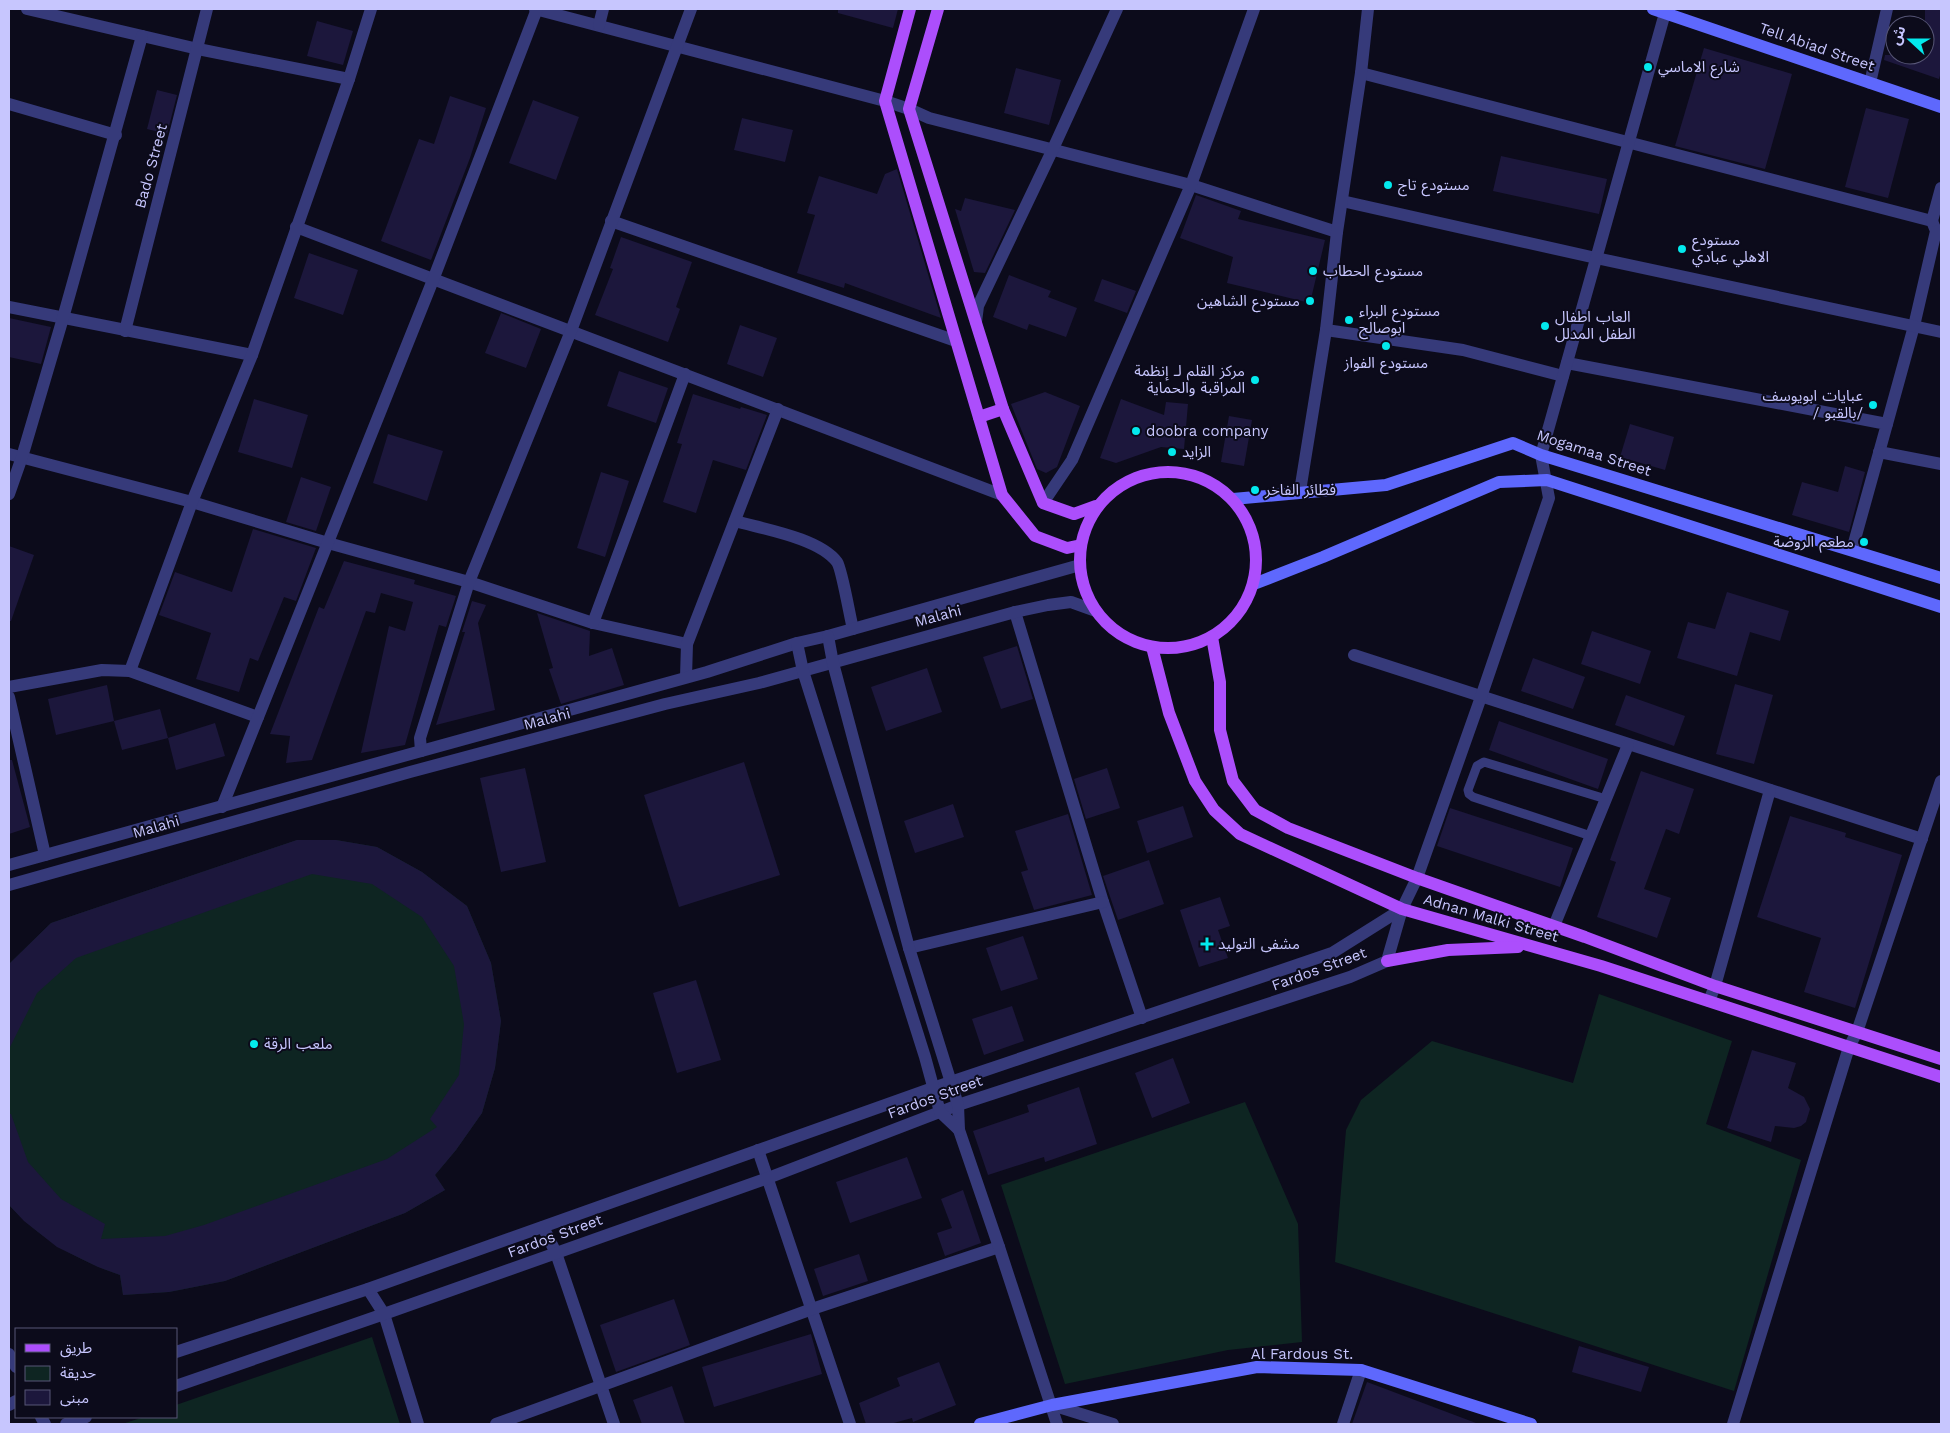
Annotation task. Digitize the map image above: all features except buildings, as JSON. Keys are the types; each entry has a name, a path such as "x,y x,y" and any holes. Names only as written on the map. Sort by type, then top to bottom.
{"main road":[{"path":"910,9 885,101 1002,494 1035,536 1067,548 1081,545"},
{"path":"938,9 909,109 1003,409 1043,503 1074,514 1096,506 1118,486 1141,475 1166,471 1190,474 1214,483 1233,499 1247,517 1255,539 1257,562 1254,584 1240,611 1230,623 1212,637 1193,645 1173,649 1152,647 1131,640 1111,628 1096,611 1085,589 1080,565 1081,545 1096,506"},
{"name":"Tell Abiad Street","path":"1659,11 1941,107"},
{"path":"979,417 1003,409"},
{"name":"Mogamaa Street","path":"1233,499 1386,484 1513,443 1541,455 1941,578"},
{"path":"1254,584 1323,557 1499,482 1547,480 1941,607"},
{"name":"Adnan Malki Street","path":"1212,637 1220,682 1220,730 1233,781 1255,810 1288,828 1417,878 1554,926 1715,986 1941,1059"},
{"name":"Adnan Malki Street","path":"1152,647 1169,713 1195,781 1214,810 1240,834 1402,909 1601,966 1941,1077"},
{"path":"1387,961 1448,950 1530,946"},
{"name":"Al Fardous St.","path":"980,1424 1052,1405 1257,1367 1361,1370 1498,1419 1531,1424"}],"street":[{"path":"28,9 198,49 349,79"},
{"name":"Bado Street","path":"125,331 207,9"},
{"path":"130,672 192,502 252,355 349,79 371,9"},
{"path":"222,807 433,280 536,9 885,101 929,118 1191,185 1337,232"},
{"path":"599,25 603,9"},
{"path":"421,751 420,738 469,582 571,331 691,9"},
{"path":"976,322 978,306 1117,9"},
{"path":"1043,503 1072,460 1191,185 1254,9"},
{"path":"1300,492 1326,330 1337,232 1361,73 1368,9"},
{"path":"1870,83 1887,9"},
{"path":"1402,909 1417,878 1482,698 1549,498 1541,455 1629,143 1659,11"},
{"path":"9,494 22,457 63,318 116,135 142,36"},
{"path":"1361,73 1932,221"},
{"path":"9,104 116,135"},
{"path":"1852,550 1914,326 1936,231 1932,221 1941,188"},
{"path":"1342,201 1941,332"},
{"path":"611,221 956,341"},
{"path":"296,227 1002,494"},
{"path":"9,307 252,355"},
{"path":"1326,330 1463,350 1563,376"},
{"path":"1567,363 1887,424"},
{"path":"593,623 685,374"},
{"path":"686,677 687,644 778,409"},
{"path":"1879,452 1941,464"},
{"path":"9,454 192,502 328,543 469,582 593,623 687,644"},
{"path":"735,521 809,542 824,549 838,563 852,630"},
{"name":"Malahi","path":"9,865 222,807 686,677 797,643 852,630 1080,565"},
{"name":"Malahi","path":"9,885 410,772 665,704 759,684 1015,612 1071,602 1096,611"},
{"path":"1015,612 1103,902 1142,1018"},
{"path":"828,636 833,663 909,948 958,1104 959,1130 1000,1247 1057,1424"},
{"path":"797,643 803,671 925,1056 932,1088 940,1112 959,1130"},
{"path":"1354,655 1922,839"},
{"path":"9,687 102,670 130,672 258,717"},
{"path":"9,697 45,855"},
{"path":"1554,926 1628,745"},
{"path":"1733,1424 1849,1047 1857,1032 1941,781"},
{"path":"1709,1001 1715,986 1770,790"},
{"path":"909,948 1103,902"},
{"name":"Fardos Street","path":"178,1385 768,1178 958,1104 1350,977 1387,961 1402,909"},
{"name":"Fardos Street","path":"178,1351 368,1289 932,1088 1332,953 1402,909"},
{"path":"758,1150 850,1424"},
{"path":"543,1227 556,1253 614,1424"},
{"path":"496,1424 812,1310 1000,1247"},
{"path":"368,1289 384,1314 418,1424"},
{"path":"9,1354 15,1365"},
{"path":"1343,1424 1361,1370"},
{"path":"1052,1405 1113,1424"},
{"path":"66,1424 83,1418"}],"lane":[{"path":"1591,836 1469,794 1468,790 1477,766 1484,762 1606,799"}],"green space":[{"name":"ملعب الرقة","path":"297,840 336,840 377,847 422,872 467,906 491,963 501,1021 495,1068 482,1113 456,1150 435,1175 445,1190 405,1213 225,1281 169,1292 123,1295 120,1275 89,1263 60,1247 33,1228 9,1205 9,964 51,923"},
{"path":"1599,994 1732,1041 1706,1124 1801,1160 1734,1391 1335,1262 1346,1130 1361,1100 1432,1041 1573,1083"},
{"path":"1245,1102 1298,1224 1302,1342 1228,1350 1065,1384 1001,1185"},
{"path":"372,1337 400,1424 122,1424 141,1418 178,1418 178,1404"}],"place":[{"name":"شارع الاماسي","path":"1648,67"},
{"name":"مستودع تاج","path":"1388,185"},
{"name":"مستودع الاهلي عبادي","path":"1682,249"},
{"name":"مستودع الحطاب","path":"1313,271"},
{"name":"مستودع الشاهين","path":"1310,301"},
{"name":"مستودع البراء ابوصالح","path":"1349,320"},
{"name":"العاب اطفال الطفل المدلل","path":"1545,326"},
{"name":"مستودع الفواز","path":"1386,346"},
{"name":"مركز القلم لـ إنظمة المراقبة والحماية","path":"1255,380"},
{"name":"عبايات ابويوسف / بالقبو/","path":"1873,405"},
{"name":"doobra company","path":"1136,431"},
{"name":"الزايد","path":"1172,452"},
{"name":"فطائر الفاخر","path":"1255,490"},
{"name":"مطعم الروضة","path":"1864,542"},
{"name":"مشفى التوليد","path":"1207,944"},
{"name":"ملعب الرقة","path":"254,1044"}]}
